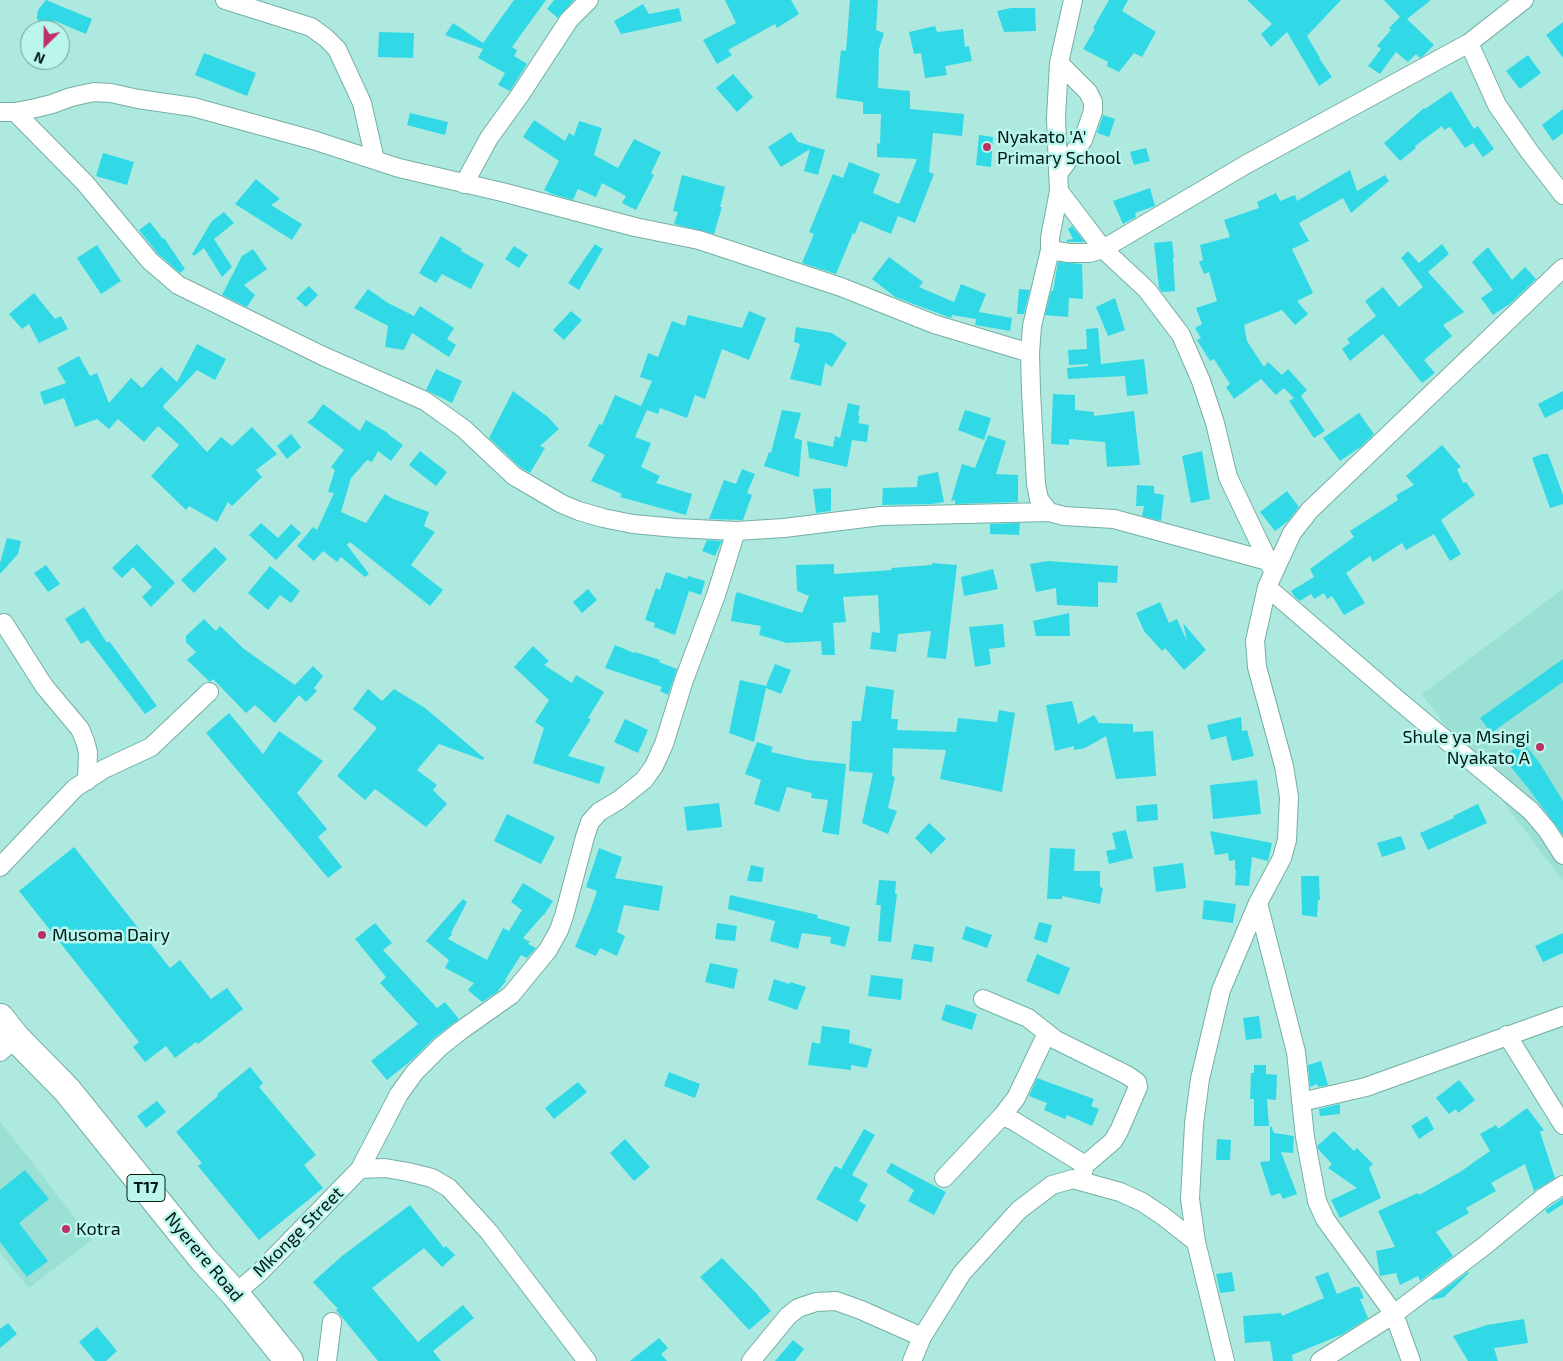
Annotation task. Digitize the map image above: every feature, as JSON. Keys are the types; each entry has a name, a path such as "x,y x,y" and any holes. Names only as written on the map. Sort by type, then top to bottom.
{"main road":[{"name":"Nyerere Road","path":"5,1036 67,1090 203,1259 235,1294 289,1361"}],"street":[{"path":"225,0 311,27 337,49 362,103 375,160"},
{"path":"464,184 489,138 569,20 589,0"},
{"path":"1049,512 1039,499 1036,484 1030,352 1032,326 1050,250 1058,183 1056,118 1059,63 1073,0"},
{"path":"1050,250 1069,253 1089,253 1103,249 1245,165 1469,43 1524,0"},
{"path":"1469,43 1497,105 1563,195"},
{"path":"1058,183 1083,140 1093,111 1094,102 1088,92 1059,63"},
{"path":"8,112 52,104 71,97 94,92 111,93 193,107 464,184 518,196 635,227 698,240 841,287 934,324 1030,352"},
{"path":"8,112 85,183 150,261 178,285 315,352 425,401 464,429 514,476 562,504 603,518 633,524 736,530 784,528 881,516 1049,512 1064,516 1114,519 1270,573"},
{"path":"1058,183 1103,249 1147,290 1181,335 1202,381 1215,423 1228,477 1270,573 1398,700 1531,811 1547,830 1563,855"},
{"path":"1225,1361 1196,1242 1190,1198 1194,1124 1200,1079 1221,990 1258,903 1282,858 1287,840 1289,797 1284,766 1257,667 1255,641 1270,573 1292,533 1310,510 1563,268"},
{"name":"Mkonge Street","path":"235,1294 261,1271 360,1169 399,1094 415,1072 440,1047 460,1031 511,996 554,940 564,916 590,822 599,812 619,800 644,780 654,766 664,744 684,680 716,595 736,530"},
{"path":"4,623 44,686 80,729 88,752 87,781"},
{"path":"0,867 75,788 104,769 151,747 209,692"},
{"path":"1258,903 1296,1052 1301,1102 1317,1201 1325,1219 1394,1314 1411,1361"},
{"path":"912,1361 922,1336 962,1273 1019,1210 1052,1185 1073,1179 1083,1173 1116,1136 1124,1121 1138,1084 1127,1075 1056,1040 1028,1018 983,1000"},
{"path":"1301,1102 1366,1087 1563,1016"},
{"path":"944,1178 1002,1116 1016,1098 1047,1033"},
{"path":"1507,1036 1563,1125"},
{"path":"1002,1116 1014,1120 1083,1173 1142,1202 1196,1242"},
{"path":"360,1169 385,1168 408,1172 432,1178 448,1188 489,1232 587,1361"},
{"path":"1320,1361 1394,1314 1483,1247 1544,1197 1563,1185"},
{"path":"752,1361 788,1316 798,1308 816,1302 836,1301 922,1336"},
{"path":"328,1361 332,1322"}],"shaded area":[{"path":"1563,589 1563,881 1422,694"},
{"path":"0,1121 92,1240 29,1288 0,1253"}],"building":[{"path":"46,0 92,19 86,34 70,27 70,20 38,20 38,10"},
{"path":"514,0 546,0 512,47 517,50 514,56 527,64 510,91 498,85 505,73 478,58 483,49 445,35 453,23 483,43"},
{"path":"554,0 574,0 558,18 547,9"},
{"path":"725,0 791,0 799,14 777,28 775,24 728,50 732,55 717,64 703,40 736,23"},
{"path":"850,0 878,0 876,30 884,33 879,49 878,88 910,91 910,109 964,114 962,136 933,133 929,172 934,174 915,223 898,216 891,234 860,221 836,274 802,263 814,234 809,232 833,174 843,178 849,162 880,174 873,193 899,204 917,159 877,157 877,143 880,144 881,114 863,114 863,102 836,98 841,50 846,51"},
{"path":"1109,0 1128,0 1122,11 1156,32 1142,57 1134,53 1119,72 1107,66 1108,62 1083,49"},
{"path":"1247,0 1341,0 1307,36 1332,77 1319,86 1287,32 1271,47 1261,34 1272,24"},
{"path":"1384,0 1431,0 1407,19 1434,45 1420,58 1416,54 1408,62 1396,52 1380,74 1368,66 1381,49 1377,46 1391,30 1389,28 1400,17"},
{"path":"643,4 649,14 679,8 682,21 621,34 614,21"},
{"path":"1011,8 1035,8 1036,31 1004,32 997,11"},
{"path":"1563,22 1563,58 1546,35"},
{"path":"935,26 937,32 963,29 965,47 969,46 972,61 945,66 947,75 925,78 921,53 914,54 909,32"},
{"path":"379,32 414,33 413,58 378,57"},
{"path":"204,53 256,73 247,96 195,75"},
{"path":"1528,55 1541,73 1520,89 1506,71"},
{"path":"733,74 753,97 737,112 716,88"},
{"path":"1451,91 1474,129 1478,126 1494,149 1483,157 1473,143 1465,148 1450,127 1444,130 1442,126 1415,146 1416,148 1400,161 1384,143 1424,108"},
{"path":"1563,109 1563,133 1553,141 1542,125"},
{"path":"410,113 448,122 445,135 407,125"},
{"path":"1103,115 1115,119 1109,137 1097,133"},
{"path":"534,120 565,141 569,133 574,136 579,121 602,128 594,155 618,168 634,139 661,152 651,173 654,175 636,210 622,203 626,196 602,183 596,197 578,189 573,200 544,190 559,161 523,137"},
{"path":"791,132 798,142 825,150 818,175 804,171 810,149 781,167 768,147"},
{"name":"Nyakato 'A' Primary School","path":"979,135 993,137 991,167 976,165"},
{"path":"1146,148 1150,161 1134,165 1130,152"},
{"path":"103,153 134,162 127,185 96,176"},
{"path":"1350,170 1357,191 1385,175 1389,181 1351,213 1343,198 1299,223 1309,241 1292,249 1313,293 1297,301 1308,314 1295,325 1282,310 1244,325 1247,341 1264,367 1268,362 1282,375 1288,369 1307,390 1301,396 1325,431 1314,438 1289,401 1294,398 1284,388 1276,395 1261,379 1234,399 1226,387 1230,384 1214,359 1210,361 1197,340 1201,338 1195,328 1202,324 1196,308 1217,301 1209,272 1204,274 1199,262 1203,260 1200,245 1230,237 1224,220 1259,208 1257,202 1276,193 1280,201 1295,195 1297,201"},
{"path":"682,175 725,187 720,207 722,207 714,234 674,224 678,212 673,211"},
{"path":"256,179 280,199 271,205 302,224 292,240 235,204"},
{"path":"1150,188 1155,206 1135,213 1136,217 1123,224 1113,201"},
{"path":"224,212 234,223 214,239 232,267 222,277 204,248 194,256 192,254 212,221"},
{"path":"150,222 164,238 185,269 180,273 158,254 139,230"},
{"path":"1072,226 1085,242 1067,242 1067,240 1073,239 1068,229"},
{"path":"441,236 462,249 461,251 484,264 471,289 442,274 436,283 419,273"},
{"path":"1172,241 1175,291 1162,292 1159,288 1154,243"},
{"path":"595,244 603,249 579,290 568,283"},
{"path":"1442,244 1449,254 1428,272 1464,312 1443,325 1452,336 1424,360 1435,373 1422,383 1383,334 1350,361 1342,349 1350,343 1347,339 1376,316 1365,301 1383,287 1399,307 1423,287 1401,258 1408,251 1419,263"},
{"path":"97,245 121,281 101,294 77,258"},
{"path":"514,246 528,255 519,268 505,259"},
{"path":"1488,247 1512,280 1525,267 1536,279 1511,303 1493,315 1481,298 1493,290 1472,262"},
{"path":"253,249 267,269 244,285 255,295 247,307 222,295 242,256"},
{"path":"889,257 923,282 919,287 954,302 961,284 986,294 979,312 1012,318 1010,331 975,325 976,319 952,315 951,318 895,297 872,279"},
{"path":"1058,262 1082,264 1083,299 1069,298 1068,317 1045,315 1051,291 1053,291"},
{"path":"309,286 318,295 306,307 296,298"},
{"path":"368,289 388,303 414,316 420,306 454,328 447,339 456,345 449,357 412,333 404,350 385,347 388,326 354,308"},
{"path":"1019,289 1030,290 1024,314 1017,314"},
{"path":"34,293 55,319 61,316 68,329 39,343 29,324 22,329 9,314"},
{"path":"1115,298 1125,330 1108,336 1096,307"},
{"path":"571,311 582,320 564,340 553,330"},
{"path":"749,311 766,318 749,360 722,349 705,399 695,395 687,418 660,408 658,414 647,410 635,437 651,443 641,467 660,476 656,483 692,494 686,515 620,497 622,494 591,481 605,455 588,446 599,424 602,425 615,395 641,406 652,381 640,377 648,353 658,357 672,321 685,326 688,315 742,328"},
{"path":"796,327 832,333 847,343 832,367 825,363 821,386 790,379 800,344 794,342"},
{"path":"1098,328 1101,364 1144,359 1148,394 1127,396 1125,376 1068,379 1067,368 1088,366 1088,364 1069,365 1068,350 1087,349 1086,329"},
{"path":"197,344 226,359 215,380 197,370 163,406 164,408 207,452 221,437 232,446 252,427 277,454 256,470 262,477 232,506 228,502 217,522 189,506 186,510 151,476 179,445 158,426 144,442 118,419 109,429 97,419 75,427 64,398 44,405 40,392 66,383 57,368 79,356 90,376 97,373 109,403 131,378 142,388 161,367 177,382"},
{"path":"436,369 462,381 452,403 426,390"},
{"path":"513,391 548,417 559,429 540,446 545,448 530,473 520,467 489,438"},
{"path":"1563,391 1563,409 1545,418 1538,404"},
{"path":"1053,394 1075,395 1075,410 1094,412 1094,416 1134,411 1140,465 1107,467 1105,442 1069,439 1069,445 1051,444"},
{"path":"848,403 860,406 858,423 869,425 867,442 852,440 847,467 809,458 807,441 833,447 835,436 840,438"},
{"path":"323,404 360,431 366,420 388,433 403,445 391,461 378,451 372,462 367,460 351,478 341,512 366,523 385,494 393,499 429,512 424,526 435,532 411,565 443,590 430,606 350,542 347,545 369,574 365,577 341,557 337,562 323,551 314,561 297,546 313,527 317,530 334,493 328,492 335,470 331,467 344,450 307,422 313,418"},
{"path":"782,410 801,413 794,438 802,440 799,477 764,466 769,452 771,453"},
{"path":"965,410 991,418 984,440 958,430"},
{"path":"1359,413 1374,434 1362,446 1340,461 1323,438"},
{"path":"291,434 301,447 287,459 277,446"},
{"path":"988,435 1006,441 996,474 1018,475 1018,502 955,504 955,500 951,501 962,464 975,468"},
{"path":"1442,445 1461,467 1457,469 1463,483 1466,482 1475,495 1441,520 1461,554 1450,561 1434,534 1406,550 1402,543 1373,562 1370,556 1346,573 1365,603 1344,615 1332,596 1327,599 1324,593 1314,599 1311,594 1300,601 1295,597 1291,591 1314,577 1310,569 1354,537 1350,531 1398,500 1396,495 1414,485 1406,476"},
{"path":"420,451 447,472 436,486 409,465"},
{"path":"1202,451 1210,499 1191,503 1182,456"},
{"path":"1548,454 1563,495 1563,504 1550,508 1532,458"},
{"path":"742,469 755,474 747,493 752,495 743,520 709,519 724,480 736,484"},
{"path":"938,472 944,502 882,505 883,488 917,487 918,476"},
{"path":"1137,485 1154,486 1154,493 1164,495 1161,521 1142,516 1144,506 1136,506"},
{"path":"831,488 831,511 816,513 813,489"},
{"path":"1287,491 1299,507 1288,521 1275,531 1260,512"},
{"path":"261,523 278,538 291,524 301,533 276,560 249,535"},
{"path":"1020,523 1019,535 990,534 990,524"},
{"path":"7,538 21,541 18,554 0,574 0,563"},
{"path":"707,540 722,541 715,556 702,551"},
{"path":"137,544 175,583 151,607 142,597 152,587 133,567 122,578 112,568"},
{"path":"215,547 227,559 194,593 181,580"},
{"path":"1048,561 1118,566 1117,583 1098,582 1098,607 1057,605 1056,588 1036,592 1030,564"},
{"path":"932,563 957,565 946,659 927,657 931,631 898,634 896,652 870,649 872,632 880,633 878,595 843,597 846,622 833,623 835,655 822,655 821,641 787,643 759,635 761,626 731,621 737,592 802,613 809,596 797,591 796,565 834,564 834,574 892,570 891,568 932,565"},
{"path":"46,565 60,584 48,592 34,573"},
{"path":"270,566 300,591 291,603 280,595 268,610 248,593"},
{"path":"993,569 998,589 964,596 961,577"},
{"path":"666,572 687,579 688,576 705,581 701,595 689,591 675,635 654,627 655,623 645,620 656,588 660,590"},
{"path":"588,589 597,600 582,613 573,602"},
{"path":"1160,602 1169,623 1177,619 1187,641 1183,623 1206,650 1184,670 1165,648 1162,651 1144,631 1136,613"},
{"path":"84,607 107,643 109,641 157,706 145,714 88,640 81,644 65,619"},
{"path":"1069,613 1070,636 1036,636 1033,621"},
{"path":"204,619 216,631 220,626 244,649 295,685 313,666 323,676 314,688 317,691 306,702 299,695 275,723 255,705 246,713 213,679 210,682 187,660 196,652 186,642 186,636"},
{"path":"1003,624 1005,647 989,649 991,664 975,667 969,627"},
{"path":"615,645 634,653 660,660 659,662 677,669 668,695 660,691 662,687 605,668"},
{"path":"533,646 549,661 544,665 572,683 576,675 604,692 588,718 591,719 568,756 605,767 599,784 533,763 544,728 535,722 549,700 514,667"},
{"path":"1563,659 1563,682 1491,733 1480,718"},
{"path":"775,664 791,670 781,694 766,688 754,742 729,733 740,680 766,686"},
{"path":"866,686 894,690 891,719 898,719 897,730 956,732 958,718 997,722 999,710 1015,713 1002,792 940,779 946,750 893,748 892,776 895,777 888,808 897,811 888,834 862,823 873,773 849,771 852,721 861,721"},
{"path":"368,689 382,701 394,689 425,708 484,758 483,760 439,744 417,770 437,785 433,790 447,804 426,827 375,789 365,800 337,776 377,728 353,709"},
{"path":"1072,701 1078,724 1094,715 1099,723 1133,724 1133,732 1153,731 1156,776 1116,779 1106,736 1085,748 1074,750 1074,746 1055,751 1046,705"},
{"path":"229,713 263,754 279,731 323,761 297,793 327,829 318,837 342,867 328,878 206,733"},
{"path":"1241,717 1242,731 1247,730 1254,756 1232,761 1226,736 1211,740 1207,725"},
{"path":"625,719 648,730 638,753 614,742"},
{"path":"757,742 773,747 771,752 807,760 846,764 839,835 822,832 828,800 811,798 812,793 787,787 779,812 754,804 761,780 745,774"},
{"path":"1523,742 1539,762 1563,801 1563,835 1503,757"},
{"path":"1257,780 1261,814 1213,819 1210,785"},
{"path":"719,803 722,827 687,831 684,807"},
{"path":"1157,804 1158,820 1137,822 1136,806"},
{"path":"1478,804 1487,823 1428,850 1420,833 1454,818 1453,816"},
{"path":"507,814 555,837 541,864 494,841"},
{"path":"929,823 946,839 931,854 915,838"},
{"path":"1126,830 1133,858 1109,864 1106,851 1116,849 1112,833"},
{"path":"1210,831 1272,843 1268,861 1252,857 1249,886 1235,885 1235,860 1229,861 1228,853 1215,855"},
{"path":"1401,836 1406,849 1382,857 1377,843"},
{"path":"74,847 170,968 180,960 211,999 227,988 243,1009 198,1044 196,1042 175,1058 166,1046 145,1062 133,1047 139,1042 19,891"},
{"path":"599,848 622,857 615,878 663,886 659,911 624,905 617,932 625,936 617,956 600,948 596,956 575,947 597,891 586,887"},
{"path":"1050,848 1075,849 1074,871 1100,871 1100,887 1103,888 1100,904 1062,896 1062,899 1047,899"},
{"path":"1183,863 1186,888 1156,892 1153,867"},
{"path":"751,865 764,868 762,882 747,881"},
{"path":"1301,876 1319,876 1320,900 1318,900 1317,917 1302,915"},
{"path":"879,880 896,881 895,894 897,894 891,942 878,941 881,905 876,905"},
{"path":"523,883 553,901 544,915 523,938 530,942 528,944 536,948 527,958 521,955 506,981 497,992 482,1002 468,990 474,983 445,968 449,960 426,941 463,899 467,902 448,939 487,960 503,928 509,931 522,910 511,902"},
{"path":"730,895 818,915 817,918 850,927 845,947 830,943 831,937 802,933 798,949 770,941 775,921 728,909"},
{"path":"1204,900 1236,904 1233,923 1202,919"},
{"path":"1039,922 1052,925 1047,943 1034,939"},
{"path":"375,923 392,943 383,950 437,1008 445,1002 459,1019 433,1039 413,1059 387,1080 371,1061 418,1024 380,983 386,977 355,939"},
{"path":"717,923 737,926 735,941 715,939"},
{"path":"966,926 992,935 987,948 962,939"},
{"path":"1563,933 1563,953 1543,962 1535,946"},
{"path":"914,944 934,947 932,962 911,959"},
{"path":"1037,954 1070,968 1059,995 1026,981"},
{"path":"710,963 738,969 734,989 705,982"},
{"path":"871,975 903,979 901,1000 868,996"},
{"path":"774,979 806,987 797,1010 768,1000"},
{"path":"946,1004 977,1014 972,1030 941,1020"},
{"path":"1259,1016 1262,1038 1246,1040 1243,1018"},
{"path":"822,1026 850,1030 849,1043 872,1049 867,1068 851,1065 851,1070 808,1065 812,1042 820,1044"},
{"path":"1321,1061 1328,1085 1318,1087 1317,1084 1310,1087 1308,1065"},
{"path":"1254,1065 1266,1065 1266,1074 1277,1075 1276,1100 1267,1099 1269,1126 1254,1126 1254,1099 1250,1099 1251,1073 1254,1073"},
{"path":"250,1067 263,1083 259,1087 316,1155 304,1165 323,1188 259,1240 198,1166 202,1163 176,1132"},
{"path":"669,1072 700,1084 695,1098 664,1086"},
{"path":"1037,1078 1094,1099 1091,1106 1099,1109 1092,1126 1067,1115 1065,1119 1044,1110 1047,1103 1029,1096"},
{"path":"1459,1080 1475,1100 1458,1113 1456,1109 1449,1114 1436,1098"},
{"path":"578,1082 587,1092 554,1119 545,1108"},
{"path":"157,1101 166,1112 146,1128 137,1116"},
{"path":"1340,1104 1340,1114 1320,1116 1319,1109"},
{"path":"1527,1108 1544,1130 1540,1132 1555,1178 1534,1191 1525,1164 1491,1183 1496,1191 1466,1208 1469,1213 1436,1232 1453,1256 1420,1281 1418,1276 1400,1285 1396,1273 1380,1276 1376,1251 1395,1247 1378,1211 1418,1193 1419,1195 1460,1172 1490,1151 1480,1134 1496,1125 1498,1129"},
{"path":"1427,1116 1434,1129 1419,1139 1411,1126"},
{"path":"1271,1126 1274,1133 1294,1136 1293,1153 1281,1152 1297,1194 1283,1199 1280,1193 1271,1196 1260,1162 1270,1161"},
{"path":"864,1129 875,1135 852,1175 868,1184 859,1201 866,1205 857,1222 816,1199 835,1166 841,1169"},
{"path":"1334,1131 1354,1151 1357,1148 1373,1164 1369,1168 1381,1198 1340,1218 1331,1200 1357,1188 1328,1168 1332,1164 1318,1149 1317,1146"},
{"path":"625,1139 650,1167 634,1181 610,1153"},
{"path":"1217,1139 1231,1140 1230,1160 1216,1160"},
{"path":"891,1163 946,1192 934,1215 908,1201 914,1190 886,1172"},
{"path":"25,1170 49,1199 19,1223 48,1261 27,1277 0,1242 0,1190"},
{"path":"1563,1198 1563,1204 1548,1214 1545,1210"},
{"path":"410,1205 444,1248 446,1246 455,1255 442,1267 424,1248 372,1288 418,1342 463,1305 474,1318 433,1351 441,1361 378,1361 336,1310 338,1309 313,1282 342,1256"},
{"path":"722,1258 771,1311 749,1330 700,1277"},
{"path":"1232,1272 1235,1291 1220,1293 1216,1274"},
{"path":"1328,1272 1337,1294 1354,1287 1359,1287 1364,1298 1360,1299 1368,1318 1343,1334 1292,1355 1293,1361 1273,1361 1270,1341 1245,1343 1243,1316 1281,1313 1282,1316 1324,1298 1315,1277"},
{"path":"1468,1272 1444,1297 1431,1299"},
{"path":"1524,1319 1528,1343 1494,1348 1498,1361 1468,1361 1453,1336 1487,1325"},
{"path":"8,1323 17,1334 0,1348 0,1329"},
{"path":"97,1327 117,1351 106,1361 95,1361 79,1342"},
{"path":"659,1338 668,1348 661,1354 667,1361 630,1361"},
{"path":"793,1340 804,1349 795,1361 775,1361"}],"place":[{"name":"Nyakato 'A' Primary School","path":"987,147"},
{"name":"Shule ya Msingi Nyakato A","path":"1540,747"},
{"name":"Musoma Dairy","path":"42,935"},
{"name":"Kotra","path":"66,1229"}]}
